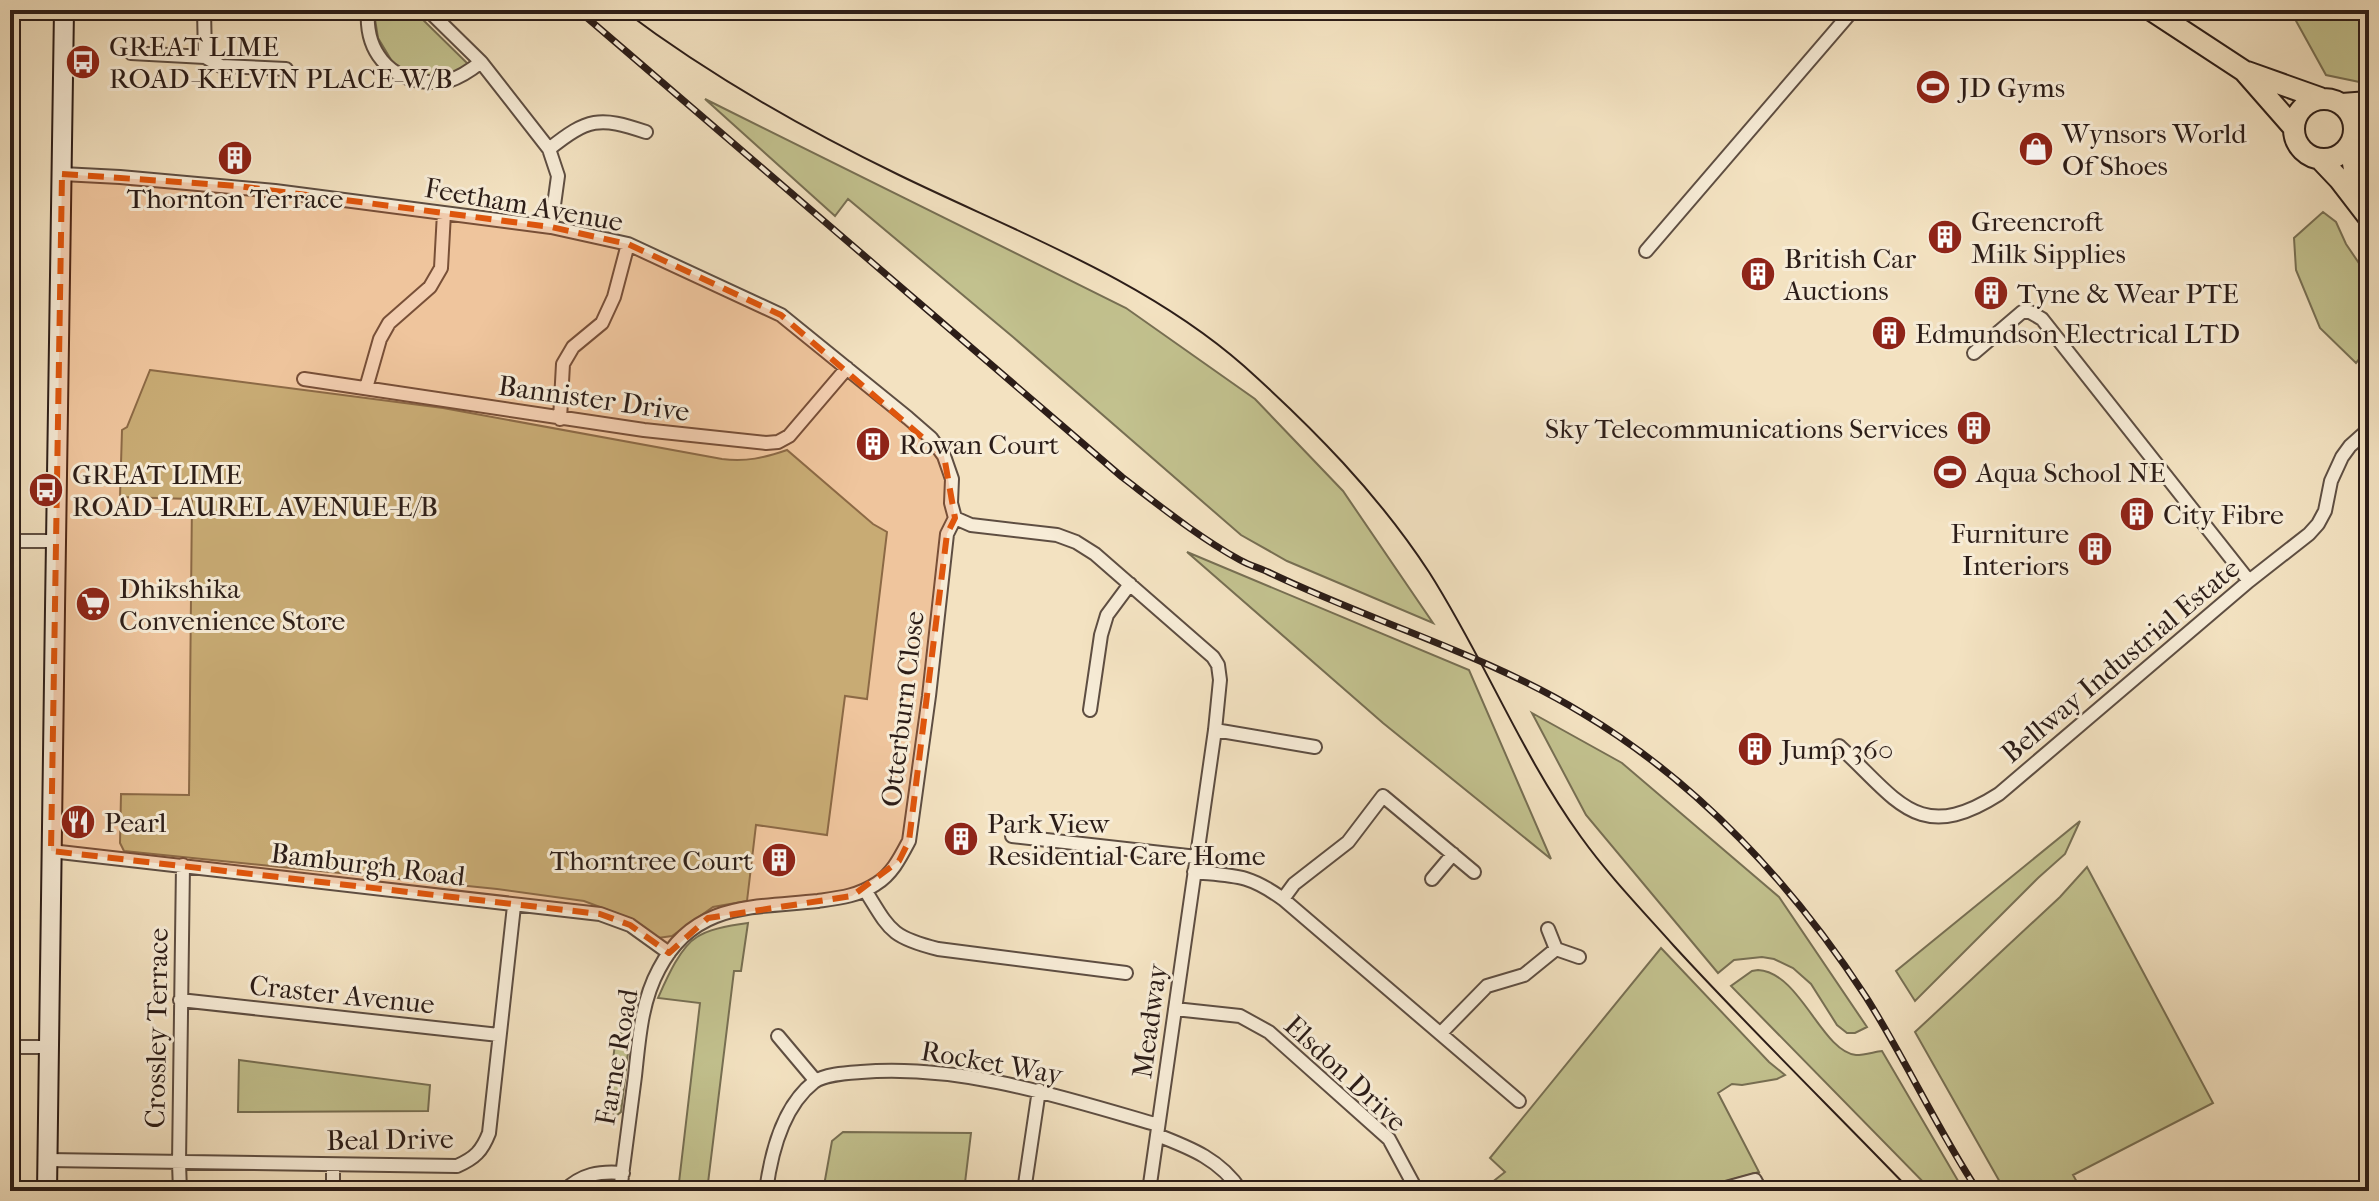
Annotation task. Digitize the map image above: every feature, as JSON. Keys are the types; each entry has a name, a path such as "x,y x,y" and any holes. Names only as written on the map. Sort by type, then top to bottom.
{"main road":[{"path":"47,1191 64,10"},
{"path":"2151,10 2244,71 2342,104 2369,102"},
{"path":"2244,71 2294,128"},
{"path":"2320,98 2299,108 2294,136 2303,150 2320,159 2369,215"},
{"path":"2342,104 2358,134 2354,169 2369,215"},
{"path":"2320,159 2338,156 2358,134"}],"street":[{"path":"368,10 370,40 386,66 399,76 420,82 445,82 481,62"},
{"path":"428,10 481,62 549,149 558,176 551,227"},
{"path":"1646,251 1853,10"},
{"path":"204,12 205,57"},
{"path":"131,53 205,57 221,66 286,69"},
{"path":"549,149 570,132 595,122 621,124 646,132"},
{"name":"Feetham Avenue","path":"62,174 238,186 551,227 628,244 781,315 931,438 944,456 952,479 951,503 955,518"},
{"path":"366,388 380,339 389,323 430,287 441,268 444,213"},
{"path":"560,419 563,364 573,347 602,323 614,297 628,244"},
{"path":"1974,353 2022,312 2030,312 2042,319 2249,581"},
{"name":"Bannister Drive","path":"304,379 560,419 766,443 778,442 789,436 847,368"},
{"name":"Bellway Industrial Estate","path":"1839,746 1908,810 1927,817 1939,817 1978,808 1999,794 2249,581 2309,534 2325,511 2335,470 2350,446 2369,429"},
{"name":"Meadway","path":"955,518 971,525 1057,535 1076,542 1130,584 1213,657 1218,665 1220,680 1215,730 1149,1191"},
{"name":"Otterburn Close","path":"669,953 682,937 708,918 732,910 852,896 887,875 899,861 909,841 947,534 955,518"},
{"path":"10,541 58,541"},
{"path":"1090,710 1107,615 1130,584"},
{"path":"1215,730 1315,747"},
{"path":"1283,899 1294,884 1348,842 1383,796 1474,872"},
{"path":"1012,836 1197,857"},
{"name":"Bamburgh Road","path":"51,851 600,914 630,925 669,953"},
{"path":"1432,879 1453,854"},
{"name":"Crossley Terrace","path":"180,1191 183,865"},
{"path":"1194,872 1245,877 1283,899 1519,1101"},
{"path":"865,890 890,930 910,942 938,949 1126,973"},
{"name":"Beal Drive","path":"47,1160 457,1166 473,1159 483,1148 489,1133 514,906"},
{"path":"1548,929 1556,949 1579,957"},
{"path":"1441,1033 1487,986 1524,975 1556,949"},
{"name":"Farne Road","path":"620,1191 641,1024 648,993 669,953"},
{"name":"Craster Avenue","path":"180,1000 499,1035"},
{"name":"Elsdon Drive","path":"1175,1009 1240,1016 1269,1032 1389,1139 1417,1191"},
{"path":"766,1191 771,1158 784,1122 796,1101 815,1080 778,1036"},
{"path":"10,1047 48,1047"},
{"name":"Rocket Way","path":"815,1080 845,1073 898,1071 942,1073 1039,1090 1158,1130 1198,1151 1233,1178 1241,1191"},
{"path":"1024,1191 1039,1090"},
{"path":"333,1165 333,1191"},
{"path":"564,1191 593,1173 623,1173"},
{"path":"1715,1191 1755,1180 1761,1191"}],"highlighted area":[{"path":"62,174 238,186 551,227 628,244 781,315 944,456 955,518 947,534 909,841 899,861 852,896 708,918 669,953 630,925 600,914 51,851"}],"shaded area":[{"path":"375,10 413,10 468,64 445,77 418,77 393,63 378,38"},
{"path":"2290,10 2369,10 2369,84 2326,75"},
{"path":"705,99 1126,308 1255,399 1343,491 1433,623 1287,561 1241,535 848,199 835,216"},
{"path":"2323,212 2336,222 2346,244 2369,278 2369,347 2356,363 2320,328 2296,270 2294,238"},
{"path":"150,370 443,408 722,459 755,459 787,450 873,524 887,532 867,699 845,696 827,835 756,825 747,901 713,907 672,936 658,938 629,918 584,901 497,889 124,851 120,843 121,794 189,795 192,499 120,497 122,430 127,427"},
{"path":"1187,552 1469,670 1551,859 1383,723"},
{"path":"1532,713 1622,763 1779,897 1867,1027 1847,1033 1837,1025 1811,984 1793,968 1774,959 1734,960 1718,973 1586,815"},
{"path":"2080,821 2065,854 1915,1001 1896,971"},
{"path":"2087,867 2213,1103 2073,1175 2082,1191 2005,1191 1915,1032 2060,897"},
{"path":"748,923 741,971 734,971 707,1191 678,1191 700,1003 658,998 674,964 691,942 715,929"},
{"path":"1661,948 1785,1075 1742,1085 1732,1084 1718,1093 1759,1172 1691,1191 1481,1191 1505,1172 1490,1158"},
{"path":"1758,970 1773,974 1786,984 1832,1041 1844,1051 1856,1055 1882,1051 1964,1191 1932,1191 1731,986"},
{"path":"626,1030 630,1035 621,1112 616,1116 607,1108 616,1036"},
{"path":"239,1060 430,1085 428,1111 238,1112"},
{"path":"843,1132 971,1133 964,1191 823,1191 832,1141"}],"tram line":[{"path":"623,10 689,57 827,139 1078,259 1165,307 1206,335 1270,389 1343,463 1409,543 1449,605 1559,805 1603,865 1703,977 1911,1191"}],"railway":[{"path":"578,10 1122,477 1194,531 1247,563 1467,655 1544,692 1625,740 1665,771 1704,804 1775,876 1838,955 1881,1021 1978,1191"}],"place":[{"name":"GREAT LIME ROAD-KELVIN PLACE-W/B","path":"83,62"},
{"name":"JD Gyms","path":"1933,87"},
{"name":"Wynsors World Of Shoes","path":"2036,149"},
{"name":"Thornton Terrace","path":"235,158"},
{"name":"Greencroft Milk Sipplies","path":"1945,237"},
{"name":"British Car Auctions","path":"1758,274"},
{"name":"Tyne & Wear PTE","path":"1991,293"},
{"name":"Edmundson Electrical LTD","path":"1889,333"},
{"name":"Sky Telecommunications Services","path":"1974,428"},
{"name":"Rowan Court","path":"873,444"},
{"name":"Aqua School NE","path":"1950,472"},
{"name":"GREAT LIME ROAD-LAUREL AVENUE-E/B","path":"46,490"},
{"name":"City Fibre","path":"2137,514"},
{"name":"Furniture Interiors","path":"2095,549"},
{"name":"Dhikshika Convenience Store","path":"93,604"},
{"name":"Jump 360","path":"1755,749"},
{"name":"Pearl","path":"78,822"},
{"name":"Park View Residential Care Home","path":"961,839"},
{"name":"Thorntree Court","path":"779,860"}]}
